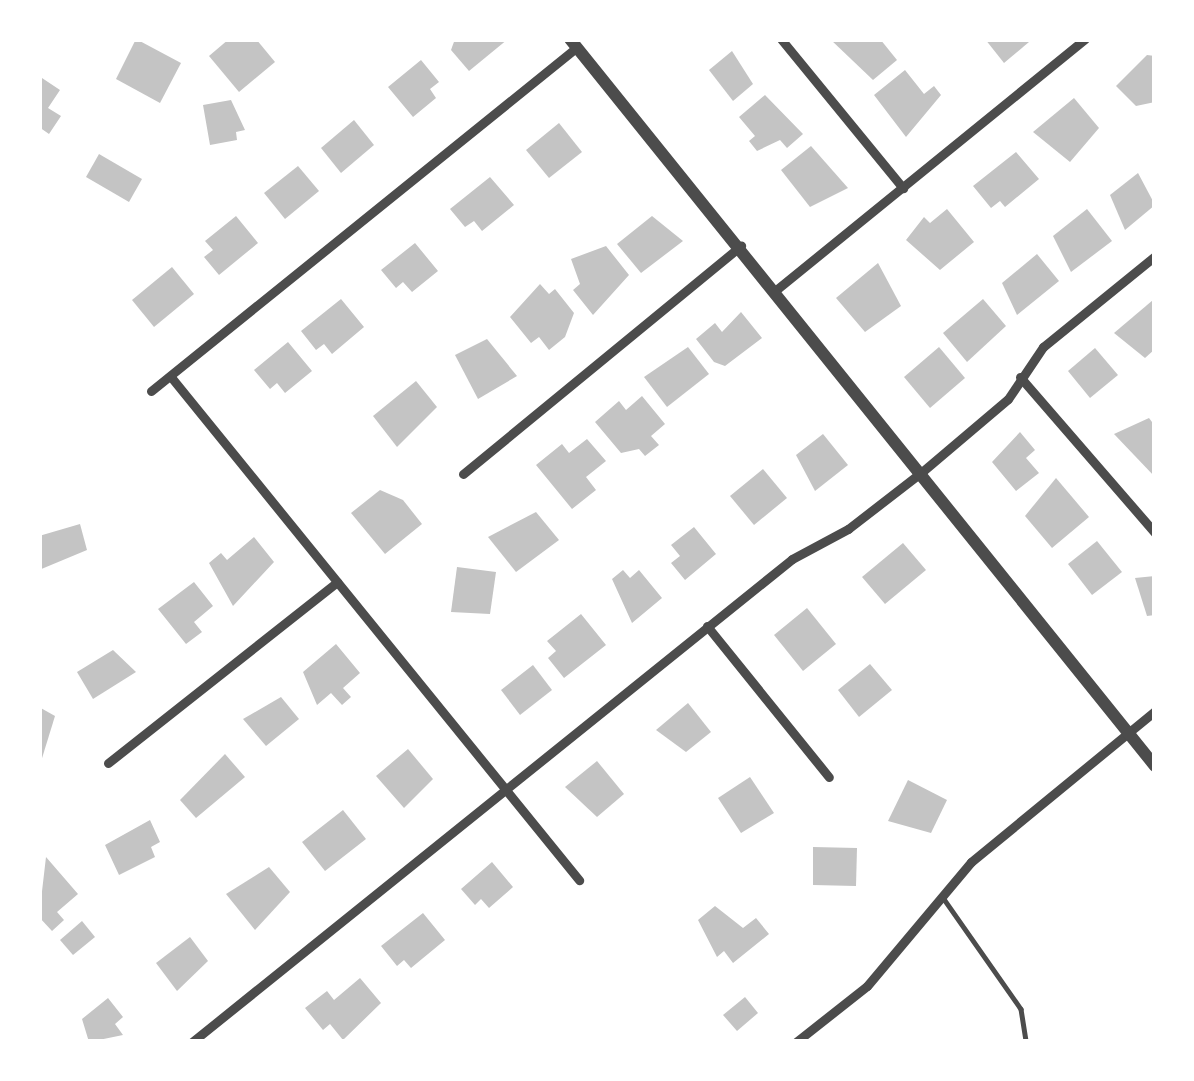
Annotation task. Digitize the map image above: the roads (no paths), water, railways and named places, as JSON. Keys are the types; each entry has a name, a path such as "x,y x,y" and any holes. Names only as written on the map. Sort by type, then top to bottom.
{"street":[{"path":"782,39 903,188"},
{"path":"776,290 1086,39"},
{"path":"151,392 573,43 1155,766"},
{"path":"463,474 741,247"},
{"path":"192,1042 706,626 922,471 1008,399 1042,347 1155,256"},
{"path":"171,377 579,880"},
{"path":"1020,377 1155,533"},
{"path":"108,763 337,582"},
{"path":"706,626 829,777"},
{"path":"796,1042 867,986 941,895 1155,711"}],"lane":[{"path":"941,895 1011,992 1026,1042"}]}
